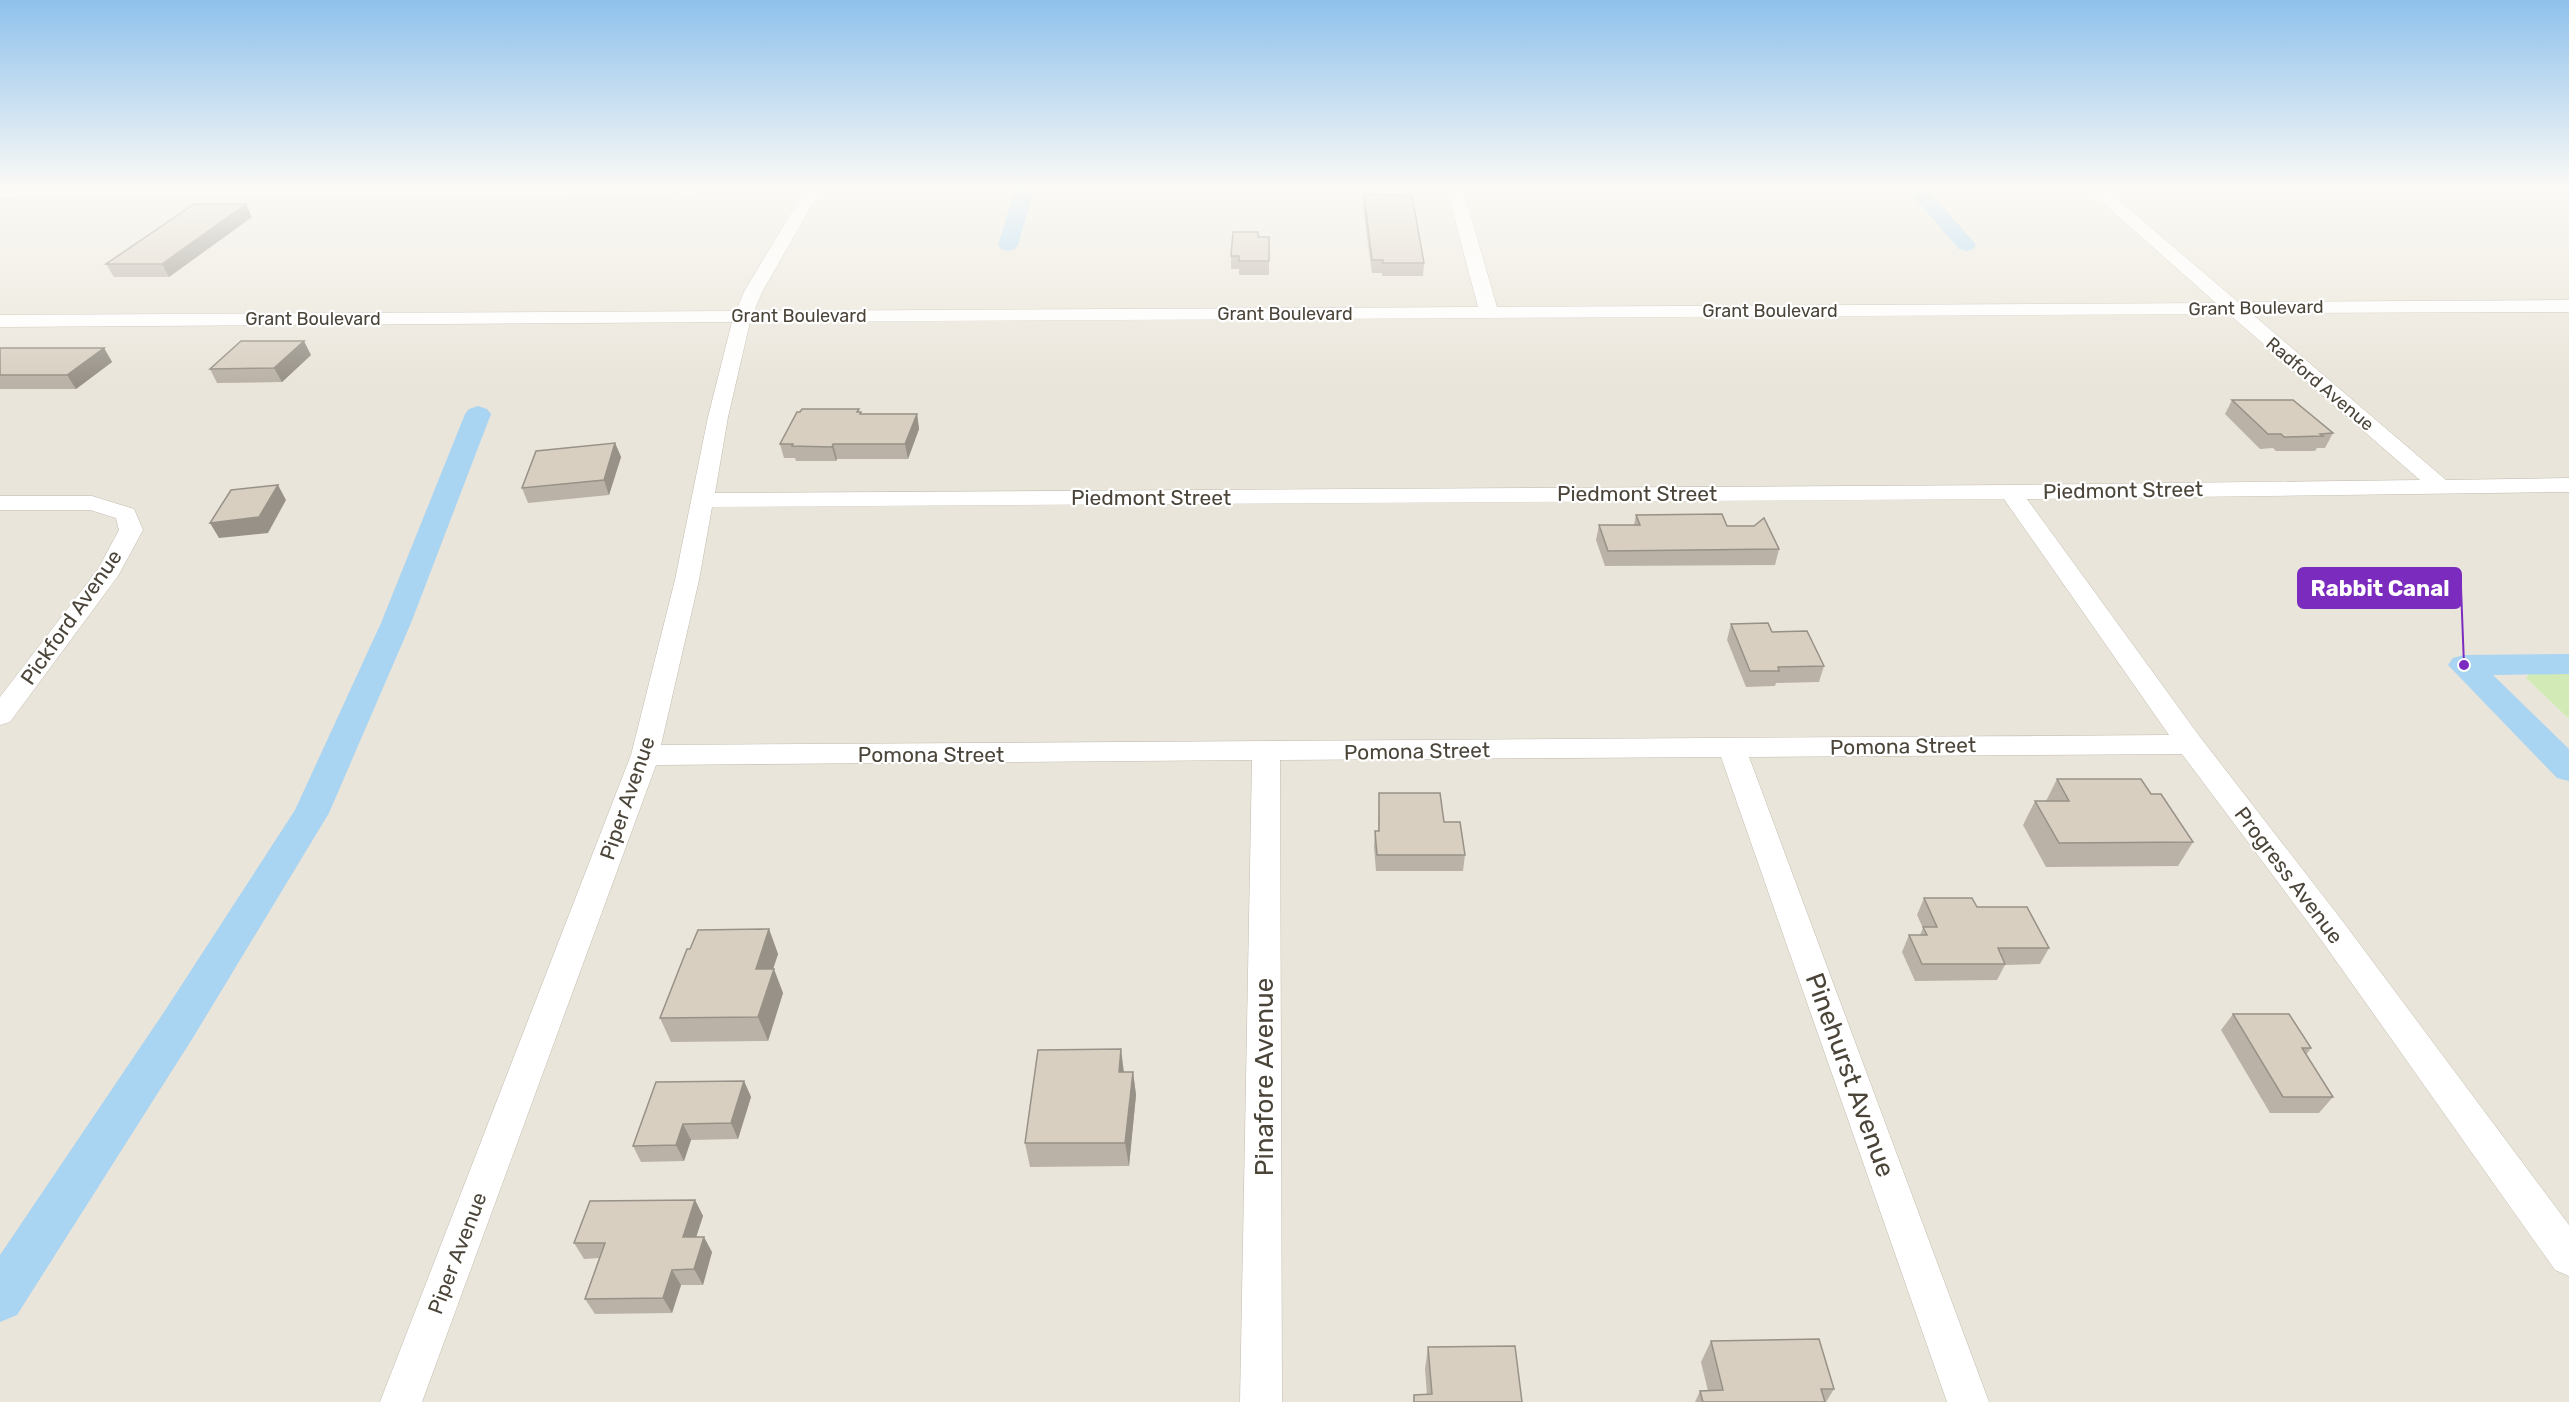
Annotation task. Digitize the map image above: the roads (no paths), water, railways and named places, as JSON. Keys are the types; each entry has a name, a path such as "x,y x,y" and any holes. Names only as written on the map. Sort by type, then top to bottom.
{"street":[{"name":"Piper Avenue","path":"401,1402 645,755 704,500 718,417 735,342 753,292 777,251"},
{"path":"1472,251 1489,312"},
{"name":"Radford Avenue","path":"2167,251 2440,486"},
{"name":"Grant Boulevard","path":"0,321 2569,306"},
{"name":"Piedmont Street","path":"704,500 2011,492 2569,486"},
{"name":"Progress Avenue","path":"2011,492 2190,744 2340,942 2569,1257"},
{"name":"Pickford Avenue","path":"0,503 92,502 126,514 131,530 109,571 0,716"},
{"name":"Pomona Street","path":"645,755 2190,744"},
{"name":"Pinehurst Avenue","path":"1732,748 1968,1402"},
{"name":"Pinafore Avenue","path":"1261,1402 1266,752"}],"waterway":[{"path":"0,1298 179,1024 311,813 396,623 478,414"},
{"path":"2569,664 2464,665 2569,769"}],"place":[{"name":"Rabbit Canal","path":"2464,665"}]}
